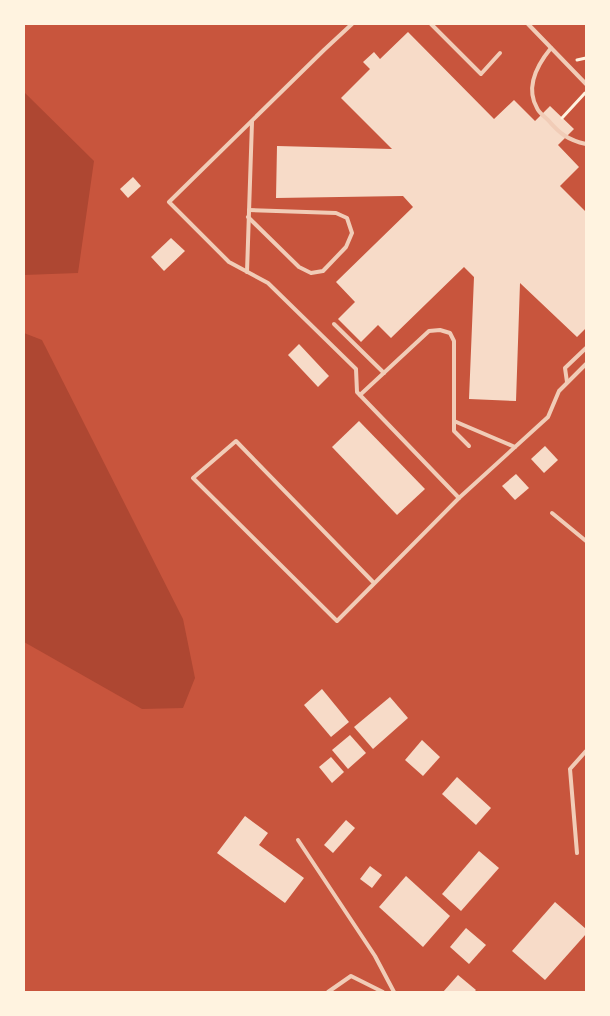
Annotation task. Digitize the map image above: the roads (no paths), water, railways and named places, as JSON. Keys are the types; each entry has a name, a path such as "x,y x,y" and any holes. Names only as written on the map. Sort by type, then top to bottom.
{"lane":[{"path":"352,24 169,202 229,262 268,283 356,369 357,392 459,498"},
{"path":"430,24 481,74 500,53"},
{"path":"528,24 586,84"},
{"path":"551,48 536,71 531,92 537,109 558,131 573,141 586,144"},
{"path":"246,272 252,121"},
{"path":"248,217 299,267 311,273 323,271 346,247 352,233 347,218 336,213 249,210"},
{"path":"334,324 384,373"},
{"path":"360,394 430,331 440,330 450,333 454,341 454,431 469,446"},
{"path":"567,382 565,368 586,348"},
{"path":"374,583 236,441 193,478 337,621 459,498 548,418 559,391 586,364"},
{"path":"454,421 516,447"},
{"path":"552,513 586,541"},
{"path":"577,853 570,769 586,751"},
{"path":"298,840 375,956 393,992"},
{"path":"328,992 351,976 383,992"}]}
